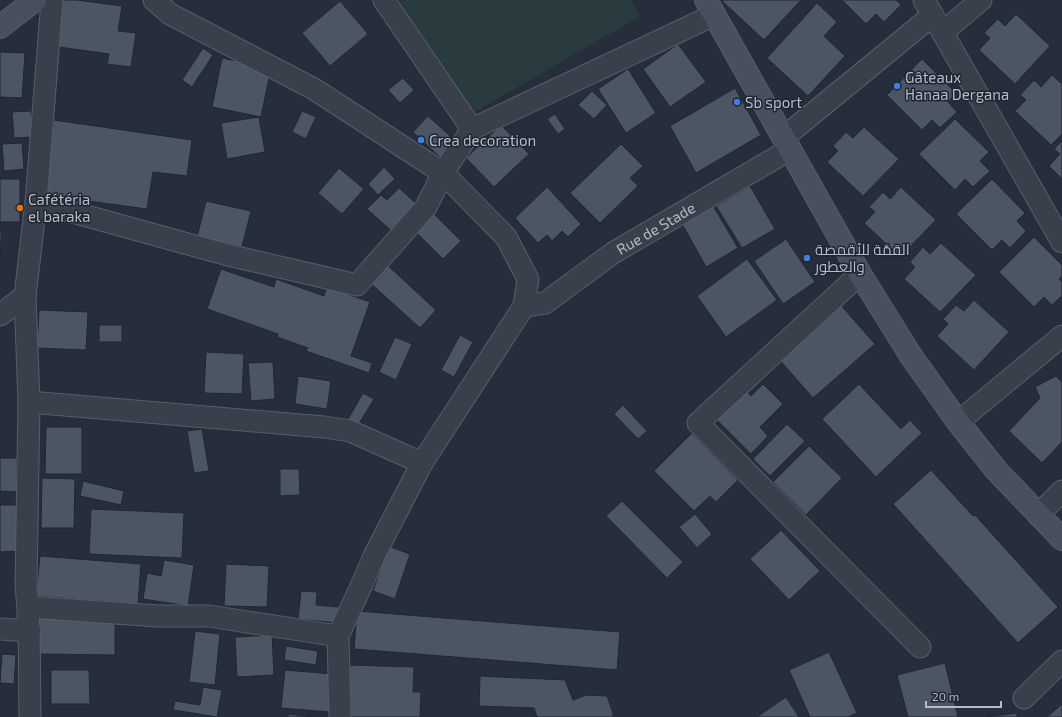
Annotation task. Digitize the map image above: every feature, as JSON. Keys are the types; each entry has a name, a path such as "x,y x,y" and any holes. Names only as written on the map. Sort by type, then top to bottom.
{"main road":[{"path":"0,27 35,0"},
{"path":"710,8 860,274 911,356 958,422 996,470 1062,539"}],"street":[{"path":"30,717 30,632 26,586 29,402 25,296 36,202 52,0"},
{"path":"154,0 170,14 314,89 443,174 506,237 528,279 524,306 422,463 375,554 338,636 340,717"},
{"path":"384,0 472,129"},
{"name":"Rue de Stade","path":"524,306 544,303 613,253 786,144 933,16 981,0"},
{"path":"36,202 228,255 357,285 426,207 443,174 472,129 710,8"},
{"path":"933,16 1062,242"},
{"path":"860,274 698,423 920,647"},
{"path":"0,315 25,296"},
{"path":"958,422 1062,336"},
{"path":"29,402 324,427 350,431 422,463"},
{"path":"1038,515 1062,491"},
{"path":"29,608 158,616 210,616 338,636"},
{"path":"0,629 30,632"},
{"path":"1024,698 1062,661"}],"shaded area":[{"path":"400,0 630,0 640,16 468,116"}],"building":[{"path":"61,0 77,0 122,6 118,31 136,33 131,67 107,64 109,54 52,46"},
{"path":"801,0 764,40 722,1"},
{"path":"842,0 896,0 901,5 884,22 876,14 866,24"},
{"path":"340,1 368,34 330,66 302,33"},
{"path":"817,3 837,22 824,36 845,56 808,96 767,58"},
{"path":"1016,14 1050,46 1015,84 979,50 990,38 984,33 998,19 1005,26"},
{"path":"678,44 706,82 670,107 643,69"},
{"path":"203,48 213,55 192,87 182,80"},
{"path":"0,52 25,53 22,98 0,97"},
{"path":"222,58 271,68 261,117 212,107"},
{"path":"922,59 956,93 948,102 957,112 940,128 932,120 922,130 887,95"},
{"path":"628,69 656,113 626,133 598,89"},
{"path":"1052,75 1062,84 1062,134 1051,145 1015,111 1026,100 1020,95 1034,80 1041,87"},
{"path":"403,78 414,90 400,103 388,90"},
{"path":"735,88 761,135 696,173 670,126"},
{"path":"592,91 607,105 594,119 578,105"},
{"path":"31,111 32,137 14,138 12,112"},
{"path":"302,111 316,117 306,139 292,132"},
{"path":"555,114 565,129 558,134 547,119"},
{"path":"428,116 459,144 444,161 413,132"},
{"path":"259,117 265,152 227,159 221,123"},
{"path":"955,119 989,152 980,161 990,171 973,187 965,179 955,190 919,154"},
{"path":"54,120 192,140 187,176 153,172 147,209 43,195"},
{"path":"501,125 529,154 494,187 466,158"},
{"path":"864,127 899,159 863,196 827,162 838,151 833,146 846,132 853,138"},
{"path":"1062,141 1062,179 1049,166 1060,154 1054,149"},
{"path":"22,143 24,169 4,171 2,144"},
{"path":"621,144 643,166 630,178 638,186 600,223 570,193"},
{"path":"384,167 395,179 378,195 368,184"},
{"path":"339,168 364,189 342,214 318,193"},
{"path":"0,179 20,179 20,222 0,222"},
{"path":"992,179 1025,213 1017,221 1026,231 1010,248 1002,240 992,250 956,214"},
{"path":"750,186 775,229 742,248 716,206"},
{"path":"547,187 581,224 568,237 562,231 552,241 547,235 538,243 515,218"},
{"path":"901,187 936,220 900,257 864,223 875,212 869,207 883,192 890,199"},
{"path":"399,188 421,208 396,235 367,209 381,195 387,200"},
{"path":"206,201 251,211 242,247 197,237"},
{"path":"712,204 738,248 706,267 681,222"},
{"path":"433,213 461,241 443,259 415,231"},
{"path":"0,231 2,232 0,259"},
{"path":"1034,237 1062,265 1062,276 1059,279 1062,282 1062,296 1052,305 1044,297 1034,307 999,272"},
{"path":"786,239 815,282 783,304 754,261"},
{"path":"941,243 976,275 940,312 904,279 915,267 910,262 923,247 930,254"},
{"path":"747,259 777,300 726,337 697,296"},
{"path":"384,262 436,310 420,328 367,280"},
{"path":"221,269 274,287 276,279 324,296 327,287 370,302 351,356 372,363 369,373 306,351 308,348 277,337 278,334 207,309"},
{"path":"974,300 1009,332 974,370 937,336 948,324 943,319 956,305 964,311"},
{"path":"838,302 875,344 813,398 777,357"},
{"path":"39,310 88,312 86,350 37,348"},
{"path":"99,325 122,325 122,342 99,342"},
{"path":"460,335 473,342 454,377 441,370"},
{"path":"395,337 412,344 396,380 379,372"},
{"path":"206,352 244,354 242,394 204,393"},
{"path":"273,362 275,399 251,401 248,363"},
{"path":"298,376 331,381 327,409 295,404"},
{"path":"1056,376 1062,382 1062,442 1042,463 1009,431 1040,398 1035,387"},
{"path":"763,384 783,404 760,427 768,436 751,454 715,418 744,389 751,396"},
{"path":"859,384 901,429 910,420 922,433 876,477 822,419"},
{"path":"363,393 374,399 357,427 347,421"},
{"path":"623,405 647,431 638,439 614,414"},
{"path":"787,424 805,441 770,476 753,459"},
{"path":"46,427 82,427 82,474 45,474"},
{"path":"202,429 209,471 194,473 187,431"},
{"path":"692,433 738,480 716,502 710,496 694,511 654,471"},
{"path":"809,446 842,478 806,515 773,482"},
{"path":"0,458 17,458 17,492 0,491"},
{"path":"280,469 299,469 300,495 280,496"},
{"path":"931,470 973,516 975,515 1058,607 1018,643 893,504"},
{"path":"42,478 75,479 74,528 41,528"},
{"path":"83,481 124,491 121,505 80,496"},
{"path":"622,501 683,562 667,578 606,516"},
{"path":"0,505 19,505 19,551 0,552"},
{"path":"91,509 184,513 182,558 89,554"},
{"path":"695,514 712,534 697,548 679,527"},
{"path":"781,530 820,571 789,600 750,559"},
{"path":"388,546 410,554 395,599 373,591"},
{"path":"40,556 141,564 138,604 36,596"},
{"path":"164,560 194,565 188,606 143,599 147,573 161,576"},
{"path":"226,564 269,566 267,607 224,606"},
{"path":"301,591 317,592 316,605 340,607 338,623 298,619"},
{"path":"357,611 620,632 617,670 354,649"},
{"path":"39,618 115,619 115,655 38,654"},
{"path":"195,631 220,634 215,685 189,682"},
{"path":"272,635 274,675 237,677 235,637"},
{"path":"286,646 318,651 316,665 284,660"},
{"path":"829,652 857,713 848,717 810,717 789,670"},
{"path":"2,654 16,655 14,684 0,683"},
{"path":"945,663 958,717 908,717 897,675"},
{"path":"350,665 414,667 413,692 421,692 420,717 348,717"},
{"path":"51,670 89,670 90,704 51,704"},
{"path":"285,670 333,674 329,712 281,708"},
{"path":"480,676 565,680 573,700 587,695 607,696 613,717 537,717 534,708 479,706"},
{"path":"203,687 222,690 217,717 173,710 175,701 200,705"},
{"path":"786,697 799,717 757,717"},
{"path":"1062,704 1062,717 1047,717"},
{"path":"1017,713 1017,717 986,717"},
{"path":"288,714 312,717 288,717"}],"place":[{"name":"Gâteaux Hanaa Dergana","path":"897,86"},
{"name":"Sb sport","path":"737,102"},
{"name":"Crea decoration","path":"421,140"},
{"name":"Cafétéria el baraka","path":"20,208"},
{"name":"القمّة للأقمصة والعطور","path":"807,258"}]}
